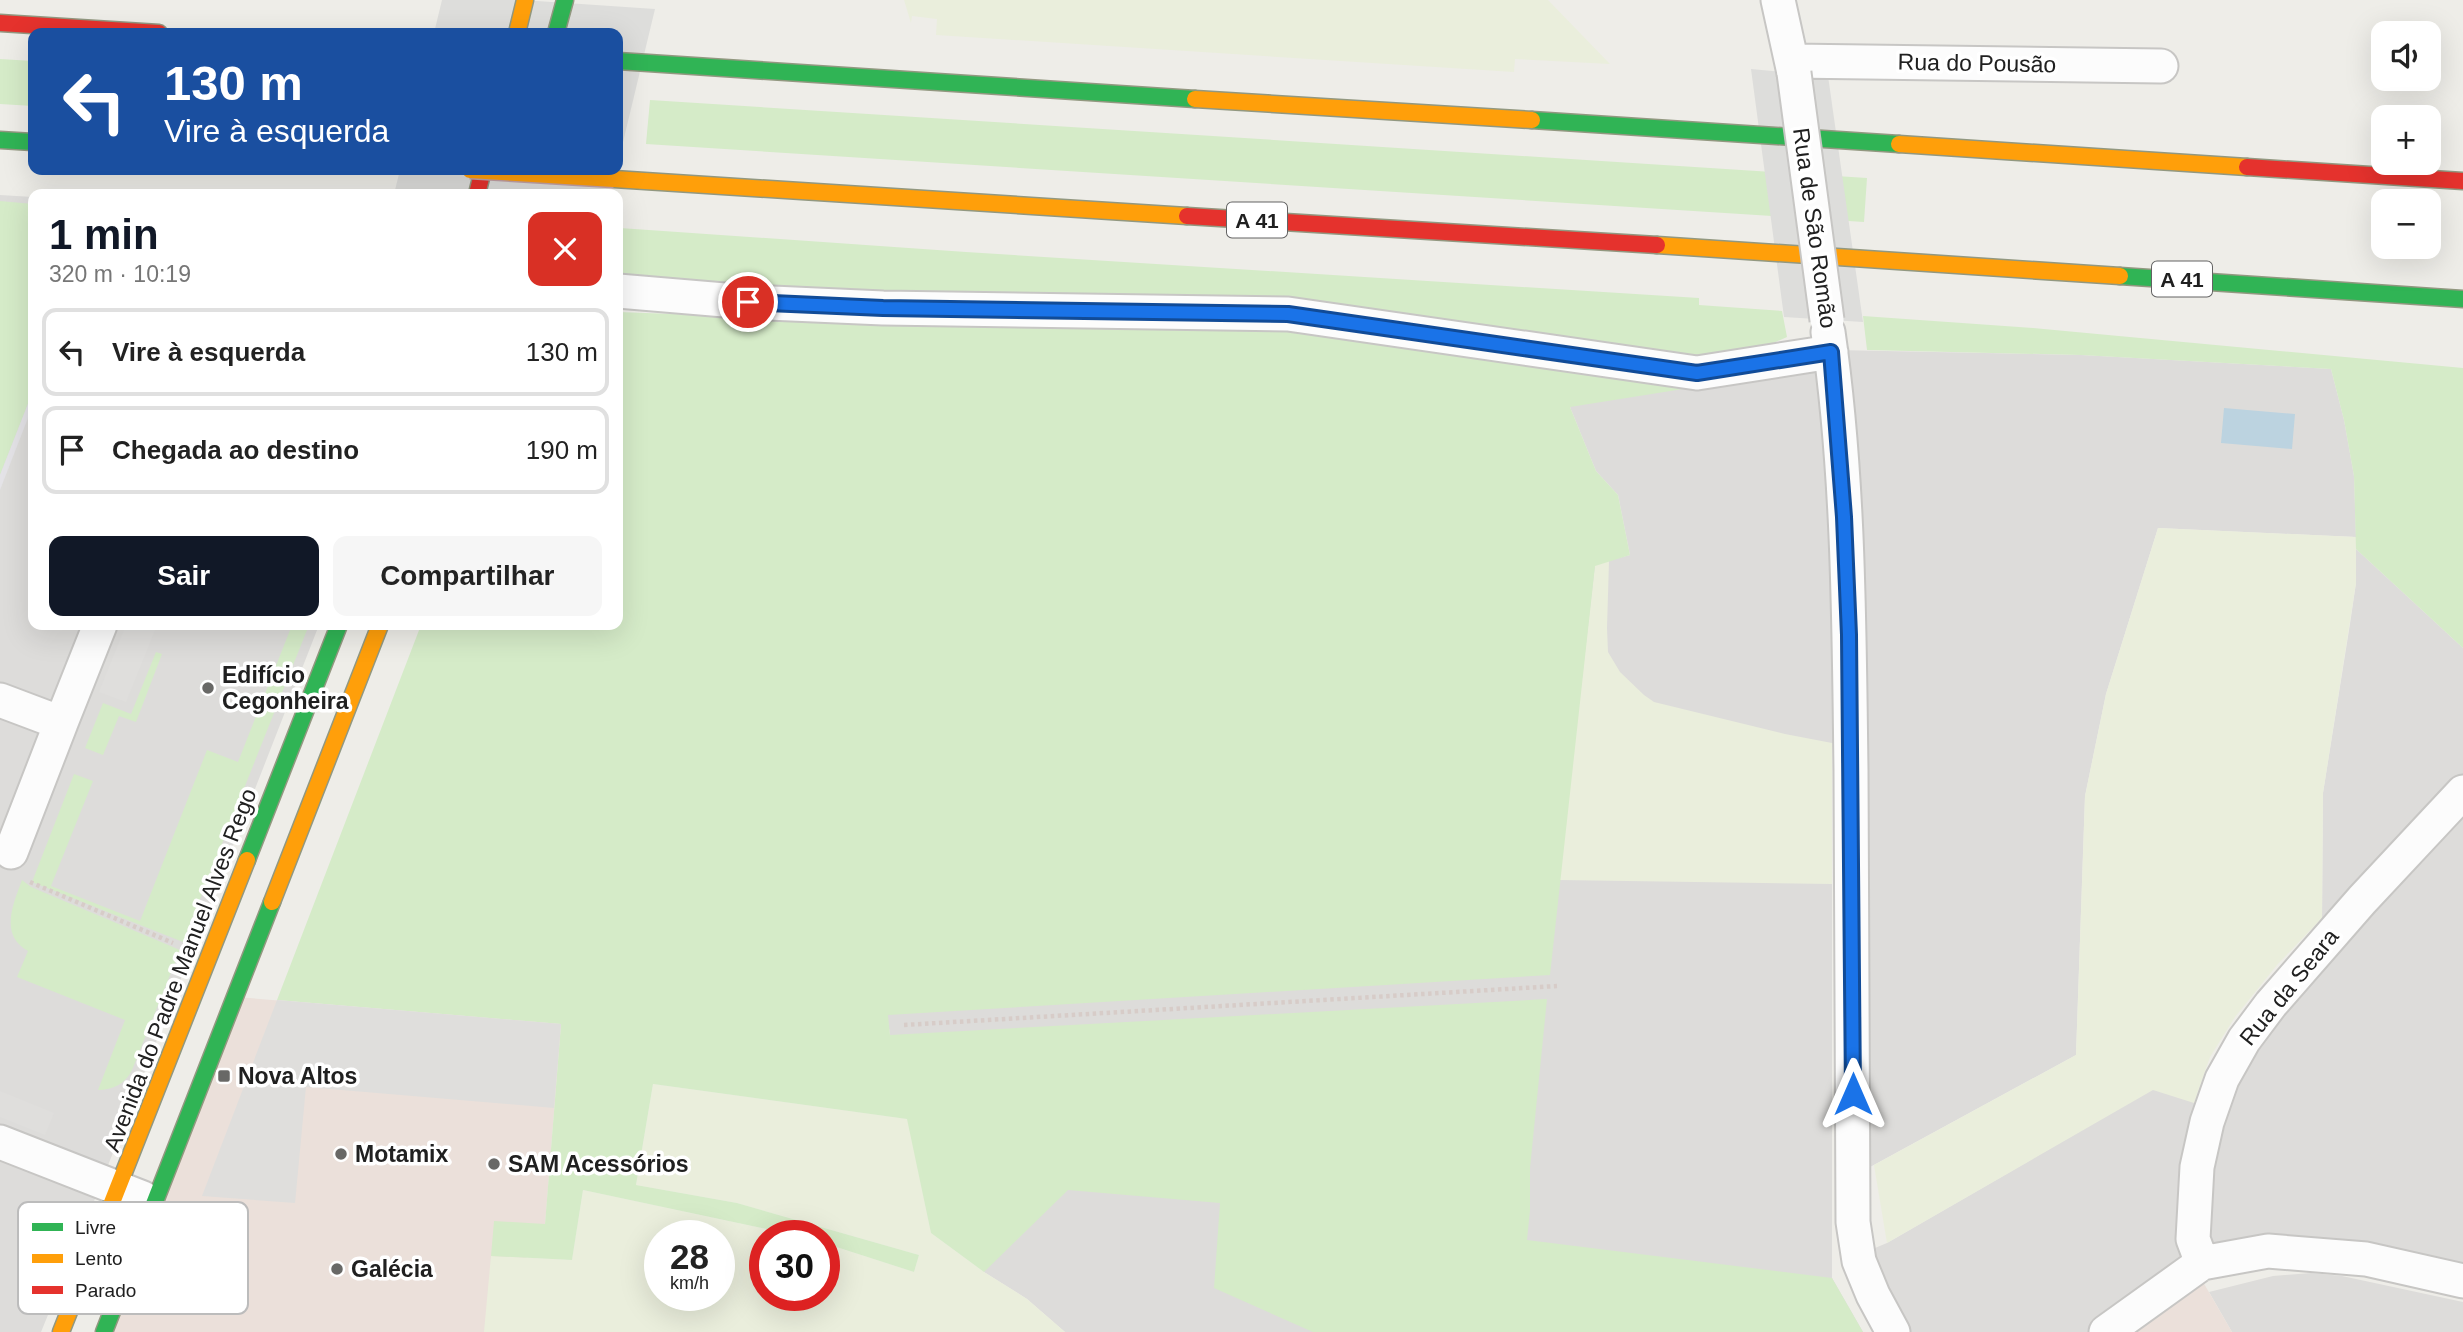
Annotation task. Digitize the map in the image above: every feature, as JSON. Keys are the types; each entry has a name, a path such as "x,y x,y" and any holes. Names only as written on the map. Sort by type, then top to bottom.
{"main road":[{"path":"518,28 525,0"},
{"path":"557,28 565,0"},
{"path":"0,23 80,28"},
{"path":"623,61 2463,181"},
{"path":"0,140 28,142"},
{"name":"A 41","path":"550,175 1914,261 2463,299"},
{"name":"Avenida do Padre Manuel Alves Rego","path":"112,1202 337,630"},
{"path":"155,1202 378,630"},
{"name":"Avenida do Padre Manuel Alves Rego","path":"61,1332 68,1314"},
{"path":"104,1332 111,1314"}],"street":[{"name":"Rua de São Romão","path":"1778,0 1793,67 1827,320 1844,517 1850,659 1853,1222 1859,1261 1893,1332"},
{"name":"Rua do Pousão","path":"1793,67 2161,66"},
{"path":"623,291 748,302 883,308 1288,314 1697,373 1831,352"},
{"path":"20,864 61,723 98,630"},
{"path":"0,700 61,723"},
{"name":"Rua da Seara","path":"2202,1263 2193,1239 2197,1167 2207,1122 2222,1079 2244,1040 2271,1004 2362,900 2463,792"},
{"path":"0,1142 155,1202"},
{"path":"2106,1332 2202,1263 2267,1251 2366,1259 2463,1281"}],"path":[{"path":"20,864 31,884 182,947"},
{"path":"904,1025 1557,986"}],"shaded area":[{"path":"0,195 28,197 28,630 317,630 94,1202 18,1202 18,1314 48,1314 41,1332 0,1332"},
{"path":"1835,350 2081,355 2331,369 2354,476 2356,537 2158,528 2106,694 2085,796 2076,1055 1859,1173"},
{"path":"1829,358 1847,745 1832,743 1832,1278 1863,1332 1065,1332 1027,1299 984,1272 890,1035 847,758 1630,555 1618,495 1596,471 1570,407 1575,359"},
{"path":"28,404 28,418 0,490 0,475"},
{"path":"2356,549 2463,648 2463,787 2333,928 2322,918 2323,793 2356,583"},
{"path":"124,630 155,630 126,702 99,692"},
{"path":"2463,801 2463,1277 2206,1258 2201,1169 2226,1081"},
{"path":"237,997 561,1024 545,1225 484,1332 108,1332 115,1314 248,1314 248,1202 158,1202"},
{"path":"277,1000 561,1024 554,1108 306,1087 295,1203 202,1196"},
{"path":"2153,1089 2208,1107 2195,1260 2099,1332 1898,1332 1863,1253 1887,1243"},
{"path":"0,1091 54,1113 45,1135 0,1117"},
{"path":"2311,1273 2342,1276 2463,1302 2463,1332 2232,1332 2209,1292 2273,1276"},
{"path":"2199,1275 2232,1332 2118,1332"}],"green space":[{"path":"904,0 1548,0 1610,64 1515,59 1514,72 936,35 937,19 912,16 911,23"},
{"path":"0,59 28,61 28,106 0,104"},
{"path":"650,100 1867,178 1864,222 646,144"},
{"path":"0,201 28,204 28,404 0,475"},
{"path":"623,228 1699,298 1699,305 1782,311 1787,337 1760,349 1710,358 1295,300 1231,296 902,294 623,280"},
{"path":"623,312 865,321 1281,328 1683,389 1570,407 1596,471 1618,495 1630,555 1595,566 1550,975 888,1015 890,1035 1547,999 1530,1168 1527,1240 1832,1278 1863,1332 1313,1332 1214,1288 1220,1203 1068,1190 984,1272 931,1233 907,1119 653,1084 636,1185 737,1203 796,1220 749,1220 749,1225 735,1222 735,1220 583,1190 572,1260 491,1256 494,1221 545,1224 561,1024 277,1000 419,630 623,630"},
{"path":"1863,316 2033,328 2463,368 2463,648 2356,549 2354,476 2331,369 2081,355 1867,350"},
{"path":"2158,528 2356,537 2356,583 2323,793 2322,918 2277,965 2235,1017 2210,1057 2194,1103 2153,1090 1887,1243 1874,1165 2076,1055 2085,796 2106,694"},
{"path":"1609,561 1608,652 1620,672 1644,695 1654,702 1832,743 1832,884 1559,880 1595,565"},
{"path":"290,630 307,630 183,942 32,882 74,774 93,781 51,886 140,921 207,750 238,762"},
{"path":"156,652 162,654 136,722 119,716 103,755 85,748 103,703 131,714"},
{"path":"22,880 31,887 180,950 132,1070 126,1079 114,1087 98,1090 125,1020 17,977 28,951 19,944 11,929 12,910"},
{"path":"653,1084 908,1119 931,1233 984,1272 1027,1299 1065,1332 484,1332 491,1256 572,1260 583,1190 724,1220 644,1220 644,1311 735,1311 735,1222 749,1225 749,1311 840,1311 840,1248 914,1272 919,1255 840,1232 840,1220 796,1220 737,1203 636,1185"},
{"path":"840,1232 919,1255 914,1272 840,1248"}],"water":[{"path":"2224,408 2295,414 2292,449 2221,443"}],"pier":[{"path":"442,0 522,0 655,9 623,142 623,28 435,28"},
{"path":"1751,69 1828,76 1863,322 1784,317"},
{"path":"399,175 615,175 611,189 395,189"}],"traffic: fast":[{"path":"557,28 565,0"},
{"path":"623,61 1195,99"},
{"path":"1532,120 1899,144"},
{"path":"0,140 28,142"},
{"path":"2120,276 2463,299"},
{"path":"247,860 337,630"},
{"path":"155,1202 272,902"},
{"path":"104,1332 111,1314"}],"traffic: slow":[{"path":"518,28 525,0"},
{"path":"1195,99 1532,120"},
{"path":"1899,144 2247,167"},
{"path":"550,175 614,179"},
{"path":"614,179 1187,216"},
{"path":"1657,245 2120,276"},
{"path":"272,902 378,630"},
{"path":"112,1202 247,860"},
{"path":"61,1332 68,1314"}],"traffic: jam":[{"path":"0,23 80,28"},
{"path":"2247,167 2463,181"},
{"path":"478,189 482,175"},
{"path":"1187,216 1657,245"}],"place":[{"name":"Edifício Cegonheira","path":"208,688"},
{"name":"Nova Altos","path":"224,1076"},
{"name":"Motamix","path":"341,1154"},
{"name":"SAM Acessórios","path":"494,1164"},
{"name":"Galécia","path":"337,1269"}],"route":[{"path":"748,302 883,308 1288,314 1697,373 1831,352 1844,517 1849,635 1853,1094"}]}
